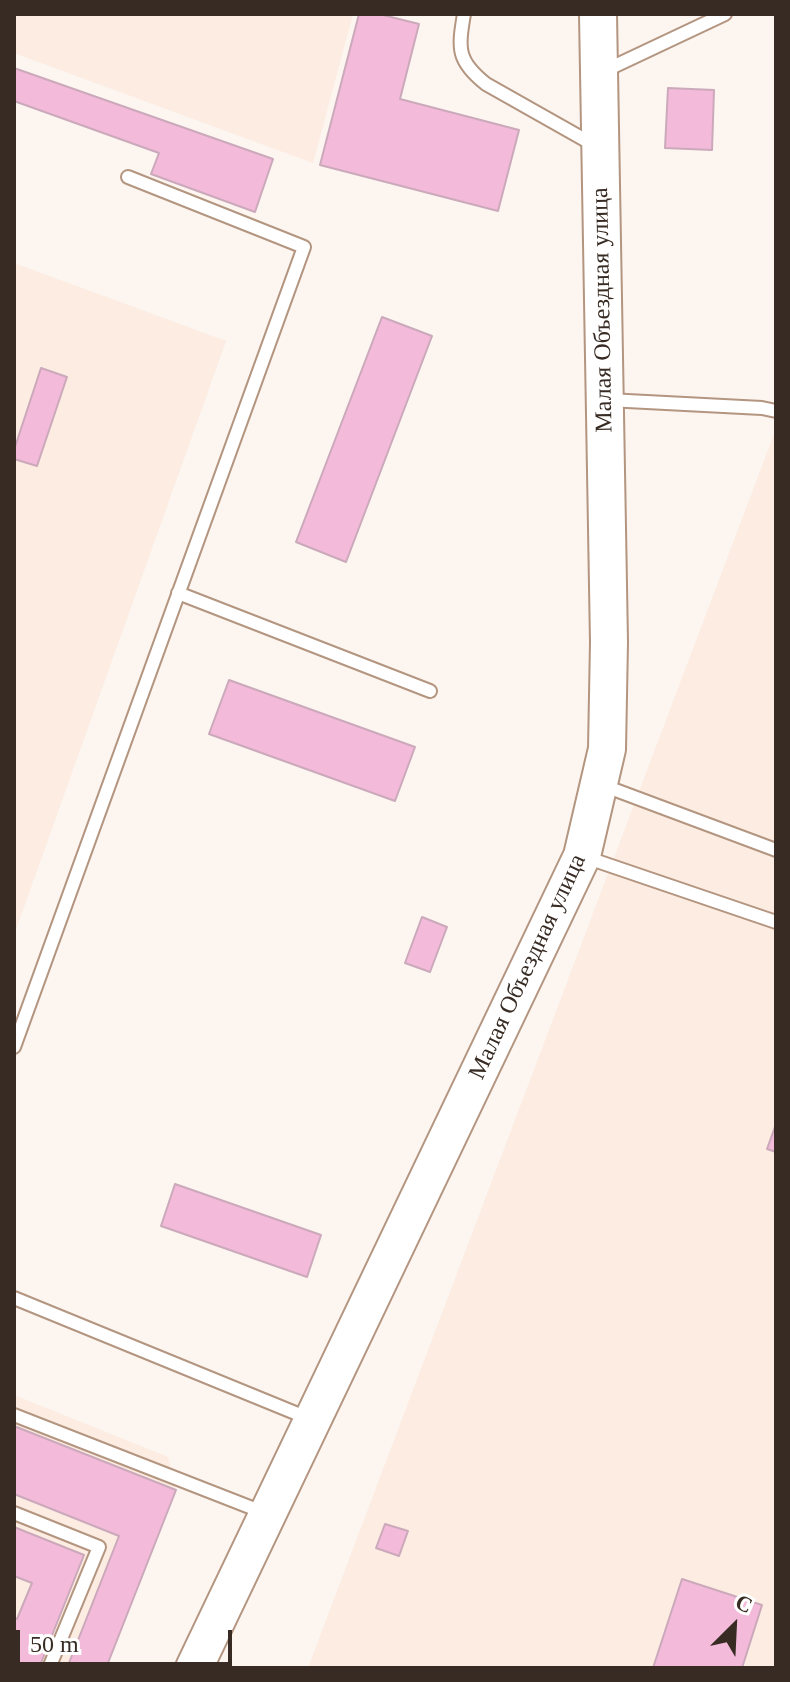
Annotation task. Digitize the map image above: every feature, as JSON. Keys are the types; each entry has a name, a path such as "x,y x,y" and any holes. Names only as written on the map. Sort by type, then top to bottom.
{"street":[{"name":"Малая Объездная улица","path":"194,1668 582,856 607,749 598,14"}],"lane":[{"path":"464,14 458,45 464,62 473,74 600,148"},
{"path":"599,73 725,14"},
{"path":"14,1047 304,247 128,177"},
{"path":"605,399 776,411"},
{"path":"178,593 430,691"},
{"path":"599,784 776,850"},
{"path":"582,856 776,922"},
{"path":"14,1298 313,1420"},
{"path":"14,1415 268,1514"},
{"path":"14,1513 99,1547 49,1668"}],"shaded area":[{"path":"14,14 353,14 313,163 14,53"},
{"path":"14,263 226,341 14,935"},
{"path":"776,429 776,1668 308,1668"},
{"path":"14,1395 168,1457 176,1490 106,1668 14,1668"}],"building":[{"path":"359,14 379,14 419,24 400,99 519,130 498,211 320,165"},
{"path":"14,68 273,159 255,212 151,174 159,153 14,101"},
{"path":"668,88 714,90 712,150 665,148"},
{"path":"382,317 432,336 346,562 296,542"},
{"path":"41,368 67,377 37,466 14,459 14,450"},
{"path":"229,680 415,747 395,801 209,734"},
{"path":"422,917 447,927 430,972 405,963"},
{"path":"776,1124 776,1152 767,1149"},
{"path":"175,1184 321,1235 307,1277 161,1226"},
{"path":"14,1426 176,1490 106,1668 67,1668 119,1536 14,1494"},
{"path":"385,1524 408,1531 399,1556 376,1548"},
{"path":"14,1527 84,1555 39,1668 14,1668 14,1618 17,1619 32,1583 14,1576"},
{"path":"682,1579 762,1605 742,1668 653,1668"}]}
